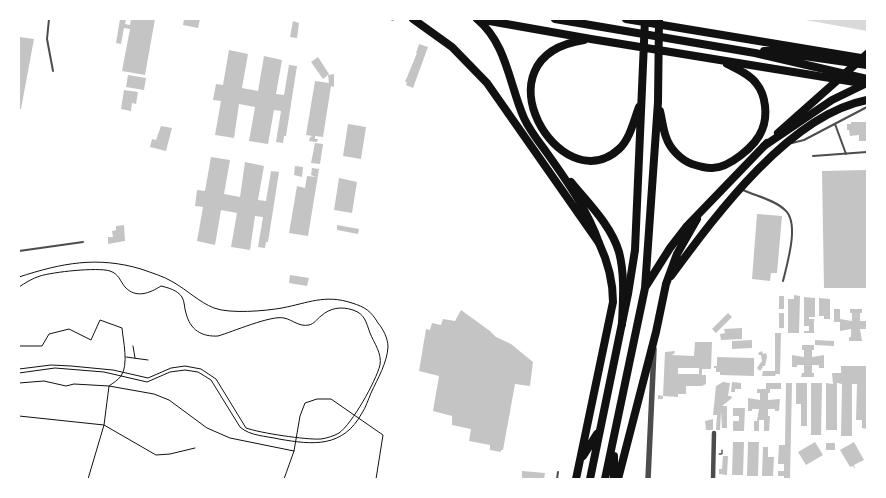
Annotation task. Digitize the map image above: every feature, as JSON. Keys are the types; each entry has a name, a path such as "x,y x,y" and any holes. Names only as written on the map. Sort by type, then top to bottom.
{"highway":[{"path":"413,19 452,47 487,83 599,243"},
{"path":"477,19 867,84"},
{"path":"477,19 486,26 495,39 504,58 524,118 589,219 608,266 613,302 576,479"},
{"path":"555,19 755,53 867,79"},
{"path":"626,19 867,59"},
{"path":"590,479 622,324 635,250 645,19"},
{"path":"605,479 645,288 658,102 659,19"},
{"path":"591,39 574,42 553,50 543,58 534,74 531,94 533,108 539,124 552,142 563,151 582,161 594,162 606,159 620,148 628,136 641,101"},
{"path":"755,53 770,51 867,65"},
{"path":"645,288 686,226 704,207 764,146 867,54"},
{"path":"658,102 666,138 676,152 686,161 713,169 727,164 740,156 756,140 762,130 764,97 755,81 746,74 718,60"},
{"path":"764,146 832,100 867,84"},
{"path":"666,284 700,236 741,189 785,146 810,125 829,113 867,100"},
{"path":"549,156 599,216 612,236 618,251 622,274 622,324"},
{"path":"618,479 656,332 666,284 677,254 704,207"},
{"path":"580,460 600,431"},
{"path":"614,439 614,479"}],"street":[{"path":"648,479 656,332"},
{"path":"713,479 714,433"}],"lane":[{"path":"49,19 47,39 53,71"},
{"path":"785,146 804,140 867,107"},
{"path":"835,124 846,154"},
{"path":"813,156 867,152"},
{"path":"741,189 776,204 789,215 792,238 783,281"},
{"path":"19,251 83,242"},
{"path":"557,479 558,472"}],"path":[{"path":"392,20 398,19"},
{"path":"19,277 50,267 80,262 104,261 153,273 171,281 215,308 232,312 280,309 324,298 339,299 364,307 370,311 384,331 388,345 385,364 359,418 340,437 318,444 246,433 240,427 211,380 198,372 185,370 170,372 148,382 122,375 54,368 19,374"},
{"path":"19,287 40,276 79,270 109,270 118,275 125,287 136,293 151,292 161,286 171,288 183,299 188,322 202,335 209,337 218,336 274,318 285,318 298,325 312,324 329,309 353,310 363,315 367,320 370,333 377,346 380,364 355,416 349,424 340,432 320,439 246,428 216,379 201,369 185,366 171,368 148,378 123,372 51,365 19,369"},
{"path":"19,346 42,346 49,334 69,329 90,340 100,320 122,328 125,357 123,372 109,386 104,426 88,479"},
{"path":"132,346 136,358"},
{"path":"125,357 148,360"},
{"path":"19,383 44,381 66,386 74,384 109,386 154,394 169,400 207,428 230,438 294,451"},
{"path":"284,479 294,451 300,416 305,403 317,399 331,399 384,435 376,479"},
{"path":"19,416 104,426 156,454 170,454 195,448"},
{"path":"718,454 722,454 722,450"}],"shaded area":[{"path":"800,19 867,19 867,31"}],"building":[{"path":"120,19 126,19 125,24 130,25 131,19 155,19 145,75 122,71 130,29 124,28 121,44 116,43"},
{"path":"184,19 200,19 198,28 183,25"},
{"path":"293,21 299,23 297,38 290,37"},
{"path":"19,37 34,39 21,109 19,109"},
{"path":"419,44 428,47 413,88 406,85 407,82 405,82"},
{"path":"229,50 248,54 242,88 258,91 264,56 282,60 276,94 284,95 289,65 297,66 286,136 284,136 283,143 276,142 281,111 274,110 268,144 249,141 255,107 239,104 234,138 215,135 221,101 213,100 216,84 223,85"},
{"path":"318,57 329,74 323,79 311,62"},
{"path":"334,74 334,87 331,86 323,137 315,136 315,139 318,139 317,142 309,141 310,137 313,136 306,135 315,81 329,83 328,75"},
{"path":"128,75 146,78 144,90 126,87"},
{"path":"124,90 138,92 136,104 132,103 131,111 121,109"},
{"path":"851,122 867,122 867,141 859,141 859,135 850,136 847,124 851,124"},
{"path":"348,124 366,127 361,159 343,156"},
{"path":"161,126 172,128 166,151 150,147 152,139 156,140"},
{"path":"315,143 323,144 320,164 311,163"},
{"path":"211,157 230,160 224,194 240,197 245,162 264,166 258,200 266,201 271,171 279,172 268,242 266,242 265,248 258,247 263,217 255,216 250,250 231,247 237,213 221,210 215,245 197,241 203,207 195,206 197,190 205,191"},
{"path":"295,166 303,167 302,177 294,175"},
{"path":"312,168 319,169 308,236 289,233 297,186 305,188 307,176 316,177 311,175"},
{"path":"867,170 867,288 824,288 822,171"},
{"path":"339,178 357,182 352,213 334,210"},
{"path":"757,214 782,216 777,273 771,273 770,281 752,279"},
{"path":"124,225 125,241 108,244 108,237 113,237 112,231 116,230 116,226"},
{"path":"337,225 359,229 358,234 337,230"},
{"path":"290,275 309,278 307,286 289,283"},
{"path":"794,295 800,296 799,333 788,333 788,299 794,299"},
{"path":"779,296 784,296 784,309 779,309"},
{"path":"804,297 815,298 815,317 809,317 809,319 814,319 814,333 804,333 804,331 809,331 809,326 804,326"},
{"path":"819,298 830,299 830,319 824,319 824,316 819,316"},
{"path":"834,309 840,309 840,319 852,321 850,309 862,309 860,321 867,321 867,329 860,329 862,341 849,341 851,329 840,331 840,322 834,322"},
{"path":"461,310 496,337 511,344 533,362 530,386 515,384 503,450 501,452 490,450 490,445 469,441 471,429 452,425 452,416 433,411 439,376 419,371 426,329 430,330 432,323 441,325 443,319 455,321"},
{"path":"728,313 732,317 716,333 712,329"},
{"path":"779,313 784,313 784,328 779,328"},
{"path":"742,328 742,339 721,340 720,334 725,333 724,329"},
{"path":"775,333 781,333 780,374 762,376 763,371 775,371"},
{"path":"752,340 752,348 732,349 732,341"},
{"path":"815,340 834,341 834,346 815,345"},
{"path":"695,342 712,342 711,369 702,369 702,375 706,375 706,384 702,386 686,386 686,394 678,394 678,397 663,396 665,352 675,351 671,355 694,356","holes":["678,368 699,368 699,374 678,374"]},
{"path":"802,345 814,345 812,357 824,355 824,368 819,368 819,365 812,365 814,377 801,377 802,373 804,373 804,365 792,367 792,355 804,357"},
{"path":"762,351 763,354 766,353 767,357 765,366 762,366 760,371 757,368 762,361 761,355 758,353"},
{"path":"717,357 754,358 754,376 720,375 720,372 716,372 716,368 714,368 714,366 717,366"},
{"path":"841,366 867,366 867,429 862,428 862,420 856,420 857,384 852,384 852,436 841,436 842,384 837,383 837,430 826,430 826,383 833,384 832,373 841,373"},
{"path":"723,382 730,383 728,396 732,398 722,406 727,406 727,428 722,428 721,411 720,430 716,430 717,415 713,415 716,386"},
{"path":"732,382 741,383 741,389 735,389 735,392 731,392"},
{"path":"766,383 781,383 781,389 770,389 770,393 768,393 768,400 780,399 779,411 768,409 768,416 770,416 769,431 764,431 764,420 759,420 759,431 754,431 754,421 757,421 759,409 748,411 748,398 760,400 760,393 757,393 757,389 766,389"},
{"path":"786,383 792,383 790,479 778,476 778,471 784,471 784,464 778,464 779,445 785,445"},
{"path":"796,383 807,383 807,426 801,426 801,404 796,404"},
{"path":"811,383 822,383 821,435 811,435"},
{"path":"658,395 663,396 663,399 658,399"},
{"path":"733,408 745,408 744,431 733,431 733,421 739,421 739,416 733,416"},
{"path":"713,419 713,430 706,430 705,421"},
{"path":"733,442 744,442 743,475 732,475"},
{"path":"748,442 759,442 758,476 747,476"},
{"path":"815,442 823,455 806,465 798,452"},
{"path":"854,442 864,460 854,465 855,469 853,466 850,467 840,450"},
{"path":"826,443 835,443 835,450 826,450"},
{"path":"763,447 768,447 768,457 774,457 773,476 762,476"},
{"path":"723,456 728,456 727,475 719,474 719,469 722,469"},
{"path":"522,471 545,473 544,479 522,479"}]}
